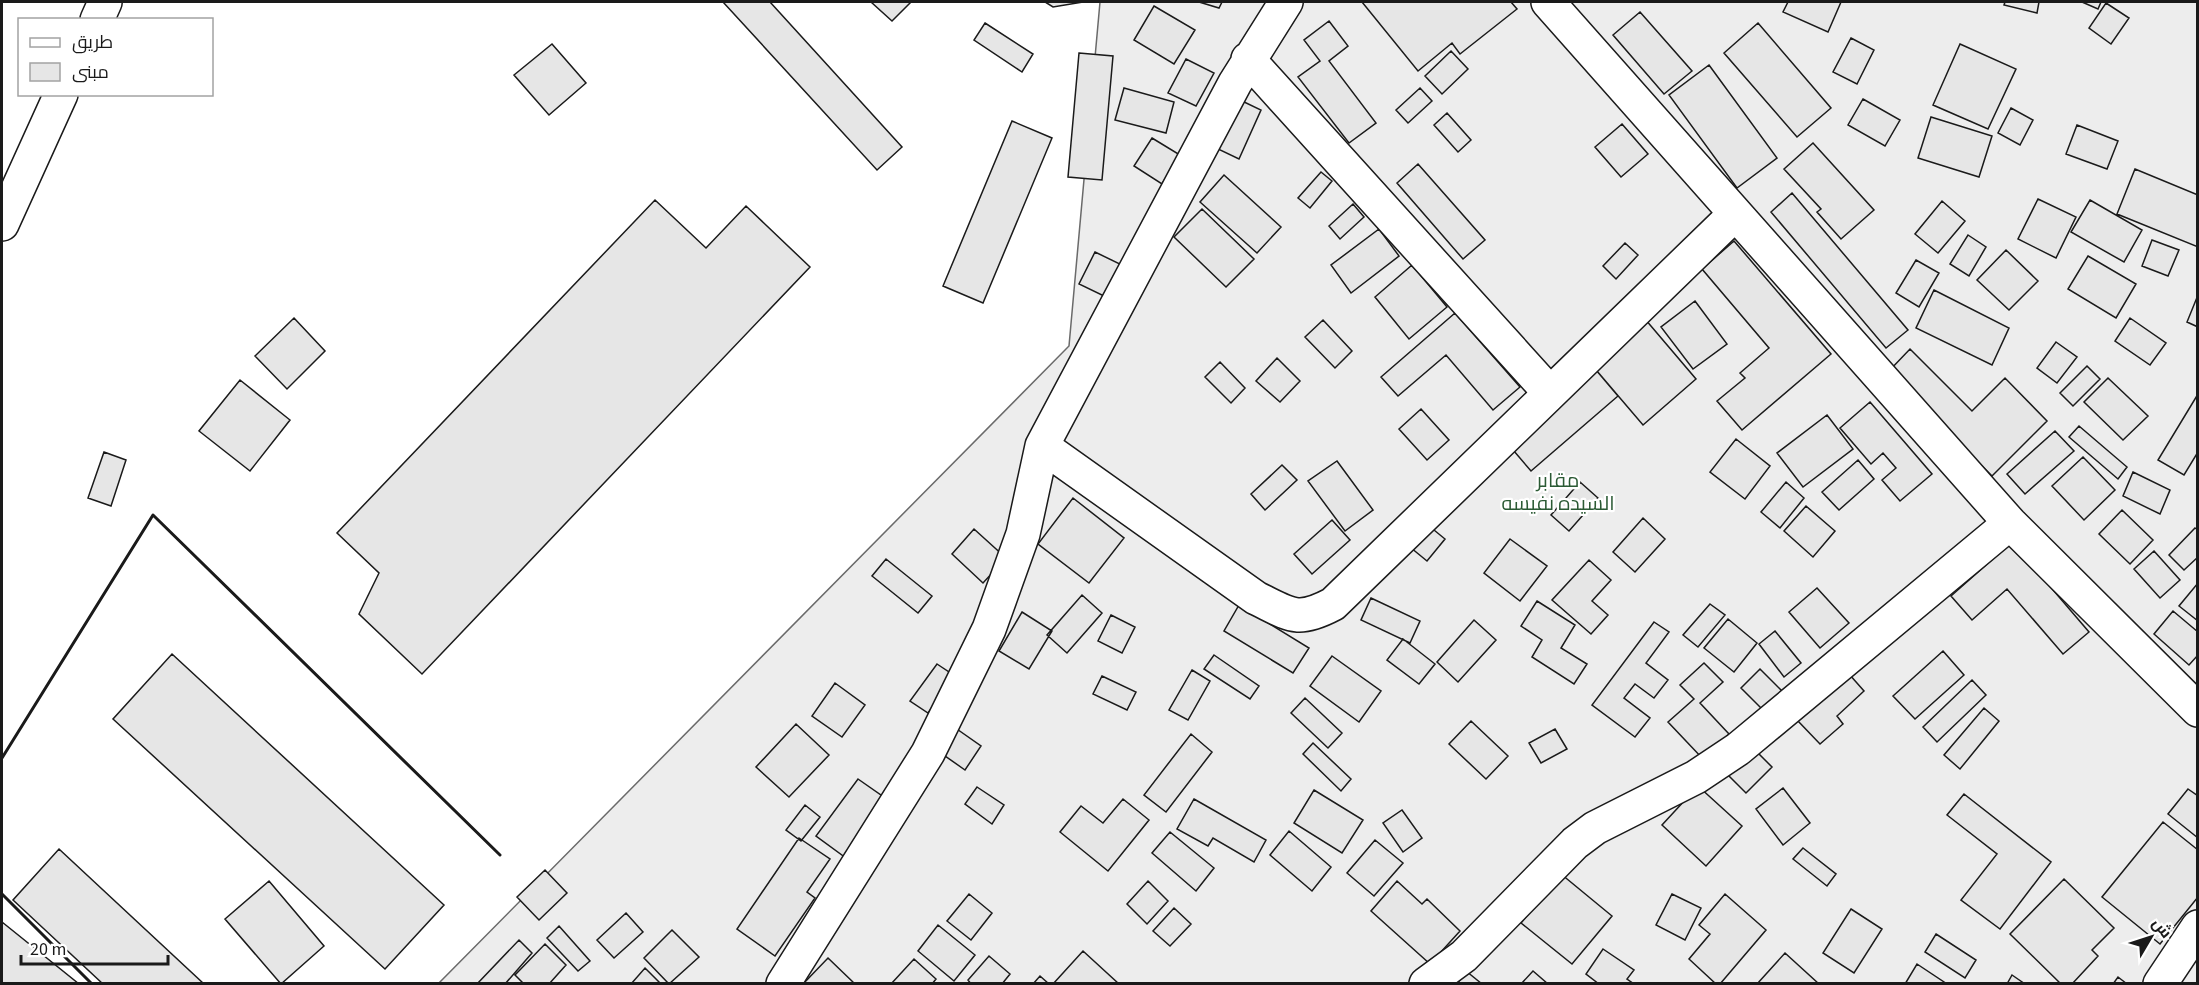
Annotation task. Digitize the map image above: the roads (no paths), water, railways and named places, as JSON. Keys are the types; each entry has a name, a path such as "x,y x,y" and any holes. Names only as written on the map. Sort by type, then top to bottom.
{"main road":[{"path":"97,18 105,2"},
{"path":"783,984 928,753 989,629 1023,534 1042,446 1248,59 1286,2"},
{"path":"1548,2 2010,524 2198,710"},
{"path":"1248,59 1550,393"},
{"path":"2,224 60,96"},
{"path":"1042,446 1256,598 1289,614 1310,616 1333,604 1735,214"},
{"path":"1426,984 1464,956 1575,843 1595,828 1696,777 1738,748 2010,524"},
{"path":"2160,984 2198,927"}],"park label":[{"name":"مقابر السيده نفيسه","path":"1558,492"}]}
